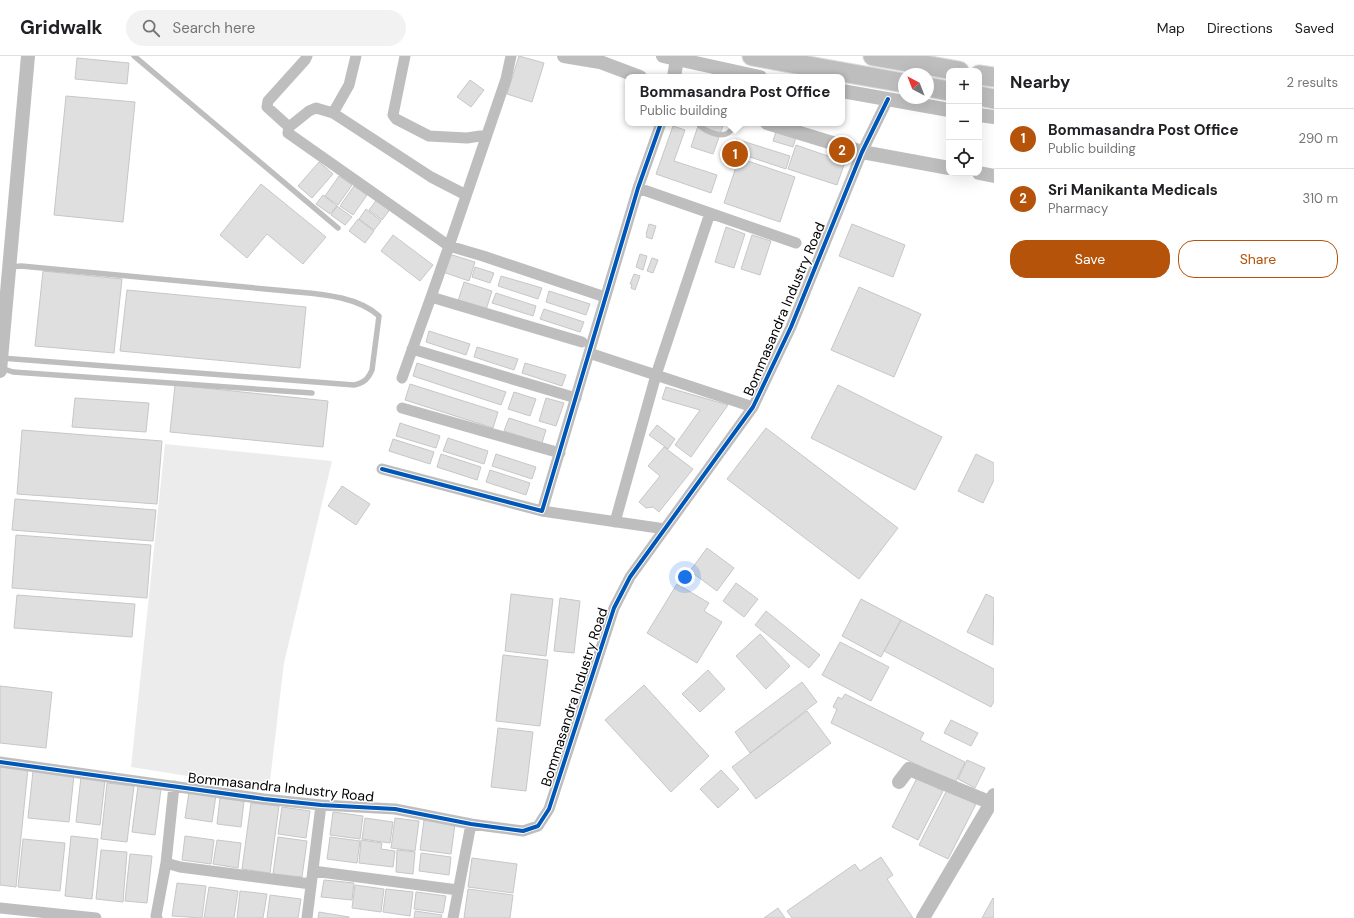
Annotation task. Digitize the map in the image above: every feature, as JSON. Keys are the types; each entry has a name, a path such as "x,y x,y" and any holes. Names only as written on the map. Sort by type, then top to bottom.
{"highway":[{"path":"752,56 898,82"},
{"path":"873,56 946,69"},
{"path":"982,75 994,77"},
{"path":"934,88 946,90"},
{"path":"982,97 994,99"}],"street":[{"path":"0,366 28,56"},
{"path":"289,127 267,107 268,101 307,56"},
{"path":"333,113 349,85 356,56"},
{"path":"405,56 393,115 396,119 429,136 468,138 487,135"},
{"path":"402,378 487,135 512,56"},
{"path":"564,56 600,59 633,74"},
{"path":"663,56 746,74"},
{"path":"674,74 677,59"},
{"path":"845,92 946,109"},
{"name":"Bommasandra Industry Road","path":"0,762 264,799 321,805 394,809 471,824 523,831 538,826 549,809 614,608 630,577 753,407 791,327 862,152 888,99"},
{"path":"466,195 431,177 333,113 316,108 309,111 289,127 288,133 449,246 605,297"},
{"path":"982,115 994,117"},
{"path":"542,511 638,188 660,126"},
{"path":"777,126 862,152 946,167"},
{"path":"982,174 994,176"},
{"path":"638,188 796,243"},
{"path":"615,522 656,376 710,213"},
{"path":"431,297 582,342"},
{"path":"412,349 576,398"},
{"path":"589,353 753,407"},
{"path":"402,408 560,453"},
{"path":"382,469 542,511 665,529"},
{"path":"899,782 909,769 992,798 988,808 923,918"},
{"path":"157,918 156,916 166,863 174,786"},
{"path":"307,918 321,805"},
{"path":"453,918 471,824"},
{"path":"166,863 180,867 311,884"},
{"path":"313,871 458,890"},
{"path":"0,908 96,918"}],"lane":[{"path":"134,56 338,228"},
{"path":"701,126 704,129 724,134 729,132 735,126"},
{"path":"0,366 354,384 363,383 369,377 372,370 379,316 362,304 328,296 29,267 10,267"},
{"path":"0,366 13,372 312,392"}],"shaded area":[{"path":"165,444 332,461 284,663 269,789 131,767"}],"building":[{"path":"519,56 544,63 532,102 507,94"},
{"path":"77,58 129,63 127,84 75,79"},
{"path":"470,80 484,90 471,107 457,97"},
{"path":"66,96 135,102 123,222 54,215"},
{"path":"673,126 685,130 674,161 717,175 711,193 656,174"},
{"path":"698,126 723,126 713,154 691,147"},
{"path":"777,128 797,134 793,147 773,141"},
{"path":"736,139 790,156 786,169 732,151"},
{"path":"796,145 845,162 837,185 788,169"},
{"path":"739,158 795,177 780,222 724,203"},
{"path":"319,162 333,174 312,198 298,186"},
{"path":"339,176 352,185 338,205 325,196"},
{"path":"261,184 326,237 303,264 267,234 247,258 220,235"},
{"path":"354,186 367,195 353,215 340,206"},
{"path":"323,195 337,206 330,214 316,204"},
{"path":"378,198 391,208 382,220 369,210"},
{"path":"337,206 352,217 345,225 331,215"},
{"path":"366,209 381,221 374,230 359,219"},
{"path":"358,219 374,231 365,243 349,231"},
{"path":"649,224 656,226 652,239 646,237"},
{"path":"852,224 905,245 893,277 839,256"},
{"path":"726,227 745,234 734,268 715,262"},
{"path":"393,235 433,265 420,281 381,251"},
{"path":"752,235 771,241 760,275 741,269"},
{"path":"449,254 475,262 469,281 443,272"},
{"path":"640,254 647,256 643,270 636,267"},
{"path":"652,258 658,260 653,273 647,271"},
{"path":"475,267 494,273 490,283 472,277"},
{"path":"43,271 122,279 114,353 35,346"},
{"path":"634,274 640,276 635,290 631,288 632,284 630,284"},
{"path":"501,276 542,288 538,299 498,286"},
{"path":"464,282 492,291 486,310 458,301"},
{"path":"859,287 921,314 894,377 831,350"},
{"path":"127,290 306,307 300,368 120,351"},
{"path":"549,291 590,304 586,315 546,302"},
{"path":"496,293 536,306 533,316 492,303"},
{"path":"544,309 584,322 580,332 540,319"},
{"path":"429,331 470,344 466,355 426,342"},
{"path":"477,347 518,359 514,370 474,357"},
{"path":"417,363 506,392 501,405 413,376"},
{"path":"525,363 566,375 562,386 522,373"},
{"path":"410,384 498,412 493,428 405,400"},
{"path":"175,385 328,401 323,447 170,432"},
{"path":"838,385 942,437 915,490 811,438"},
{"path":"666,387 728,405 691,457 675,445 700,410 662,399"},
{"path":"514,392 536,399 530,416 508,409"},
{"path":"75,398 149,403 146,432 72,427"},
{"path":"546,398 564,403 556,426 539,421"},
{"path":"509,418 546,430 542,443 504,431"},
{"path":"400,423 440,436 436,448 396,436"},
{"path":"657,425 675,439 668,449 649,435"},
{"path":"766,428 898,528 859,579 727,479"},
{"path":"22,430 162,441 157,504 17,494"},
{"path":"448,438 488,451 484,464 443,451"},
{"path":"393,439 434,452 430,464 389,451"},
{"path":"664,447 693,469 659,512 653,507 646,508 639,502 660,476 648,466"},
{"path":"441,454 481,467 477,480 437,467"},
{"path":"496,454 536,467 532,479 492,466"},
{"path":"976,454 994,463 994,480 983,503 958,491"},
{"path":"490,470 530,483 526,495 486,482"},
{"path":"342,486 370,504 356,525 328,506"},
{"path":"15,499 156,510 153,541 12,530"},
{"path":"16,535 151,545 147,598 12,588"},
{"path":"707,548 734,568 717,591 690,571"},
{"path":"736,583 758,599 744,617 723,601"},
{"path":"677,584 709,603 704,611 722,622 697,663 647,633"},
{"path":"511,594 553,599 546,656 505,651"},
{"path":"986,594 994,598 993,645 967,632"},
{"path":"17,595 135,604 132,637 14,628"},
{"path":"560,598 580,601 574,653 554,651"},
{"path":"861,599 901,620 881,657 842,636"},
{"path":"766,611 820,655 809,668 755,625"},
{"path":"901,620 994,669 994,701 991,707 884,651"},
{"path":"760,634 790,666 766,689 736,656"},
{"path":"840,642 889,667 871,701 822,675"},
{"path":"503,655 548,660 540,726 496,721"},
{"path":"708,670 725,689 700,712 682,694"},
{"path":"802,682 817,702 750,753 735,732"},
{"path":"644,685 709,756 671,792 605,720"},
{"path":"0,686 52,692 46,748 0,743"},
{"path":"845,694 924,733 920,740 965,762 955,783 831,723 837,709 833,707 838,697 842,699"},
{"path":"807,711 831,743 756,799 732,767"},
{"path":"951,720 978,733 971,746 944,733"},
{"path":"498,728 533,732 526,791 491,787"},
{"path":"967,760 985,768 975,788 958,779"},
{"path":"0,765 28,768 16,887 0,885"},
{"path":"721,770 739,789 718,808 700,789"},
{"path":"33,771 74,775 69,822 28,818"},
{"path":"81,777 105,780 100,825 76,822"},
{"path":"917,778 943,791 918,840 892,827"},
{"path":"107,783 134,786 127,842 101,839"},
{"path":"138,786 161,789 155,835 132,832"},
{"path":"947,790 976,804 948,859 919,845"},
{"path":"189,792 216,795 212,822 185,818"},
{"path":"220,798 244,801 241,827 217,824"},
{"path":"251,803 279,806 270,873 242,869"},
{"path":"282,807 310,811 306,838 278,834"},
{"path":"333,812 363,816 360,839 330,835"},
{"path":"365,818 393,822 390,843 362,839"},
{"path":"395,818 419,821 415,851 391,848"},
{"path":"424,820 455,824 451,854 420,850"},
{"path":"71,836 98,839 92,899 65,896"},
{"path":"185,836 214,840 211,864 182,860"},
{"path":"278,837 307,841 302,877 273,874"},
{"path":"330,837 360,841 357,863 327,859"},
{"path":"23,839 65,843 60,891 18,887"},
{"path":"217,840 241,843 238,868 213,864"},
{"path":"361,840 382,843 381,849 395,851 393,867 359,863"},
{"path":"101,850 127,852 123,902 96,899"},
{"path":"397,850 415,852 413,874 396,872"},
{"path":"421,853 451,857 449,875 419,871"},
{"path":"130,854 152,856 147,903 125,901"},
{"path":"881,857 893,875 887,879 913,918 792,918 787,911 855,864 860,871"},
{"path":"472,858 517,864 513,893 468,887"},
{"path":"324,880 354,883 352,900 321,897"},
{"path":"177,883 206,886 202,918 172,916"},
{"path":"355,885 384,889 381,912 352,908"},
{"path":"209,887 238,891 234,918 204,918"},
{"path":"386,889 413,892 410,916 383,912"},
{"path":"468,889 513,895 510,918 464,918"},
{"path":"240,891 267,894 263,918 237,918"},
{"path":"416,892 446,896 443,913 414,909"},
{"path":"270,895 301,899 298,918 267,918"},
{"path":"993,898 994,918 982,918"},
{"path":"778,908 785,918 764,918"},
{"path":"415,911 442,915 441,918 414,918"},
{"path":"319,912 349,917 349,918 318,918"}],"cycle path":[{"path":"0,762 264,799 321,805 395,809 471,824 523,831 538,826 549,809 614,608 630,577 753,407 791,327 862,152 888,99"},
{"path":"382,469 542,511 638,188 660,126"}],"place":[{"name":"Sri Manikanta Medicals","path":"842,150"},
{"name":"Bommasandra Post Office","path":"735,154"}]}
